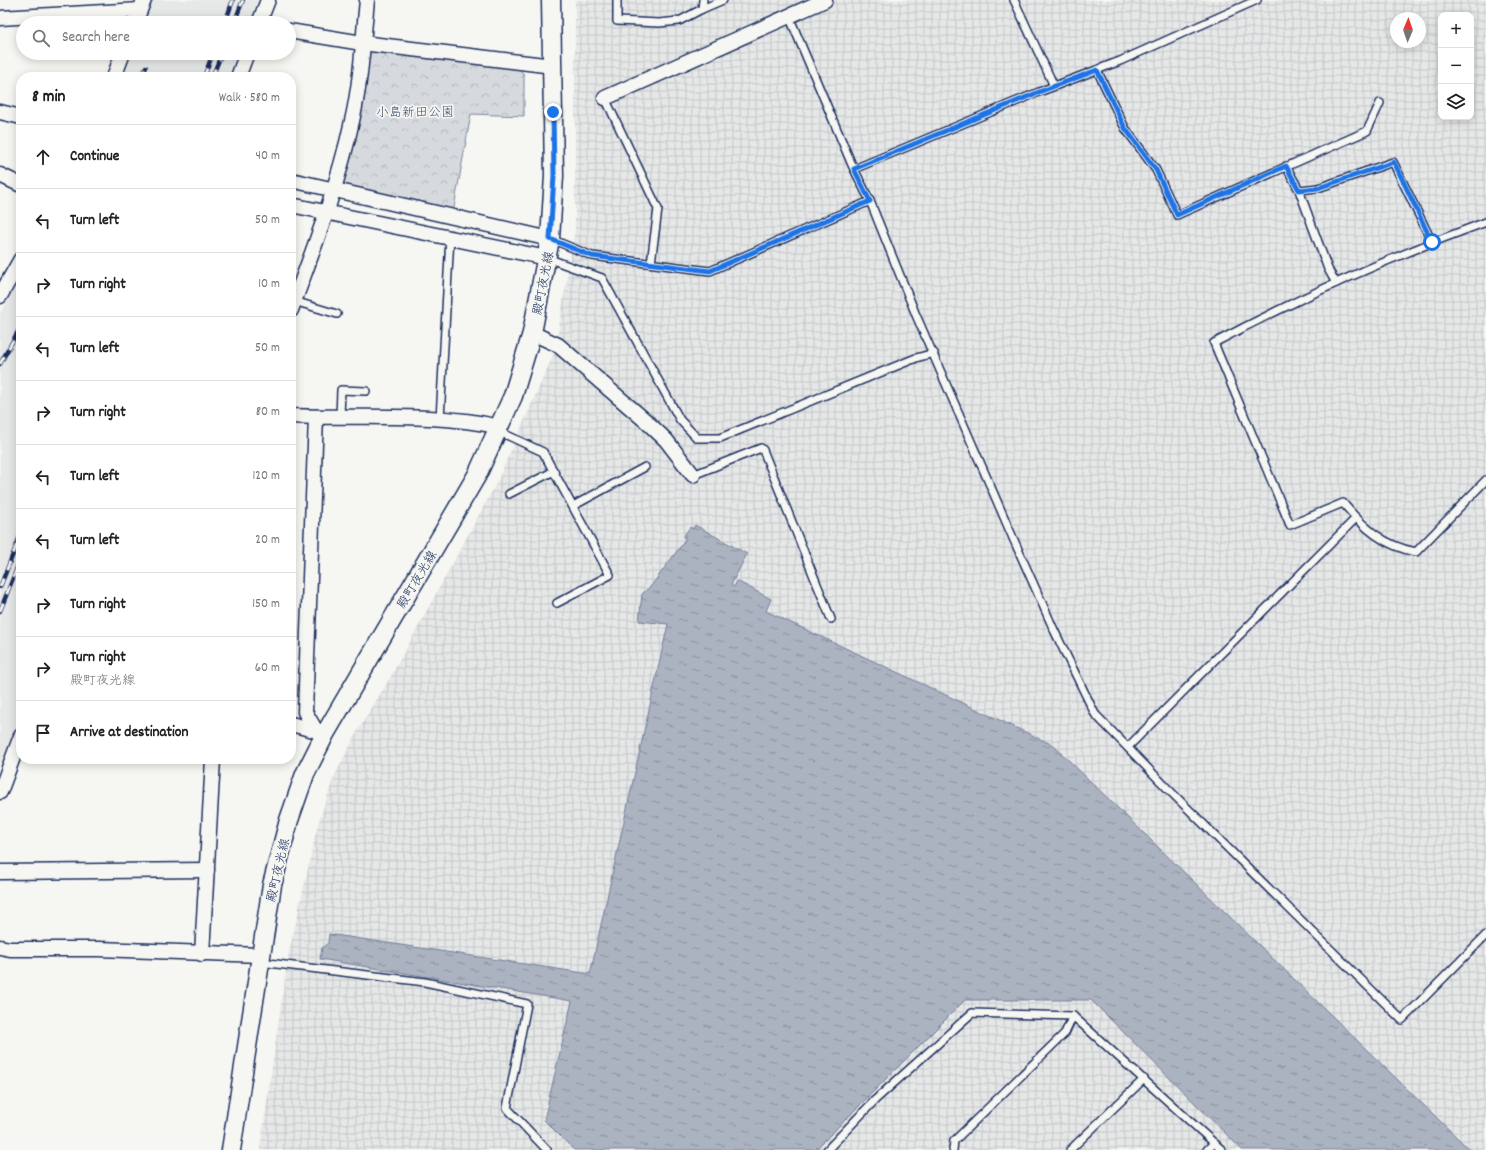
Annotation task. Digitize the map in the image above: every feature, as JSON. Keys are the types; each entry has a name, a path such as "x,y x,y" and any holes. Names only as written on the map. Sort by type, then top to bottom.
{"street":[{"path":"262,16 268,0"},
{"path":"296,297 326,212 352,122 358,90 367,0"},
{"name":"殿町夜光線","path":"231,1150 272,885 289,820 320,732 463,500 499,429 512,396 532,333 550,239 554,176 551,0"},
{"path":"606,98 825,0"},
{"path":"40,16 140,11"},
{"path":"0,18 16,17"},
{"path":"296,32 362,43 553,66"},
{"path":"116,72 120,60"},
{"path":"240,72 244,60"},
{"path":"0,112 16,116"},
{"path":"0,176 16,183"},
{"path":"296,181 550,239"},
{"path":"296,206 547,258"},
{"path":"0,296 16,268"},
{"path":"532,333 558,346 607,387 666,440 693,475"},
{"path":"296,416 440,419 478,422 499,429"},
{"path":"316,417 305,712 320,732"},
{"path":"296,725 320,732"},
{"path":"0,792 16,749"},
{"path":"202,954 213,764"},
{"path":"0,872 207,870"},
{"path":"0,947 10,949 100,949 202,954 260,959"}],"lane":[{"path":"617,0 617,21 659,23 679,21 723,0"},
{"path":"702,9 703,0"},
{"path":"1014,0 1054,86"},
{"path":"854,169 1054,86 1120,61 1257,0"},
{"path":"789,16 854,169 870,201 916,315 934,353 1048,616 1095,714 1402,1020 1486,935"},
{"path":"1097,70 1125,128 1156,170 1177,215 1367,131 1380,103"},
{"path":"606,98 658,209 651,263"},
{"path":"1299,190 1318,188 1394,162 1432,242"},
{"path":"1286,166 1299,190 1328,269 1336,283"},
{"path":"550,239 592,256 710,271 870,201"},
{"path":"1486,222 1432,242 1283,306 1214,343 1290,525 1343,503 1362,525 1399,549 1416,552 1486,480"},
{"path":"440,419 450,237"},
{"path":"547,258 602,278 680,420 697,438 720,438 916,358 934,353"},
{"path":"296,307 337,314"},
{"path":"340,417 340,390 366,391"},
{"path":"499,429 543,452 610,575 557,603"},
{"path":"693,475 761,448 763,450 831,619"},
{"path":"573,506 645,466"},
{"path":"509,494 554,471"},
{"path":"1128,747 1356,518"},
{"path":"260,959 424,982 527,1004 507,1108 547,1150"},
{"path":"827,1150 876,1100 972,1013 1073,1016 1222,1150"},
{"path":"953,1150 954,1141 1065,1033 1073,1016"},
{"path":"1070,1150 1144,1079"},
{"path":"1207,1150 1214,1143"}],"shaded area":[{"path":"149,0 261,0 255,16 143,16"},
{"path":"575,0 1486,0 1486,1150 1470,1150 1053,745 765,611 771,599 737,581 734,587 731,585 690,527 683,537 686,539 651,586 642,595 668,624 590,974 329,934 328,943 322,948 321,959 572,1001 544,1120 574,1150 260,1150 288,957 318,824 334,777 357,732 390,678 498,480 555,351 575,229"},
{"path":"125,60 237,60 233,72 120,72"},
{"path":"16,287 16,732 0,772 0,314"},
{"path":"965,1000 1091,1000 1242,1150 815,1150"}],"green space":[{"name":"小島新田公園","path":"373,48 520,69 524,75 524,116 471,114 453,213 339,188 367,54"}],"water":[{"path":"695,525 747,554 731,585 734,587 737,581 771,599 766,611 1053,745 1470,1150 1242,1150 1091,1000 965,1000 815,1150 574,1150 544,1120 572,1001 320,959 322,948 328,943 329,934 590,974 668,624 639,621 642,594 651,586 686,539 683,537 690,527 693,529"}],"railway":[{"path":"227,16 233,0"},
{"path":"237,16 243,0"},
{"path":"206,72 210,60"},
{"path":"214,72 219,60"},
{"path":"144,72 146,67"},
{"path":"0,364 16,335"},
{"path":"0,587 16,547"},
{"path":"0,611 16,571"}],"route":[{"path":"553,112 554,176 550,239 592,256 710,271 870,201 854,169 1039,92 1097,70 1125,128 1156,170 1177,215 1286,166 1299,190 1318,188 1394,162 1432,242"}]}
